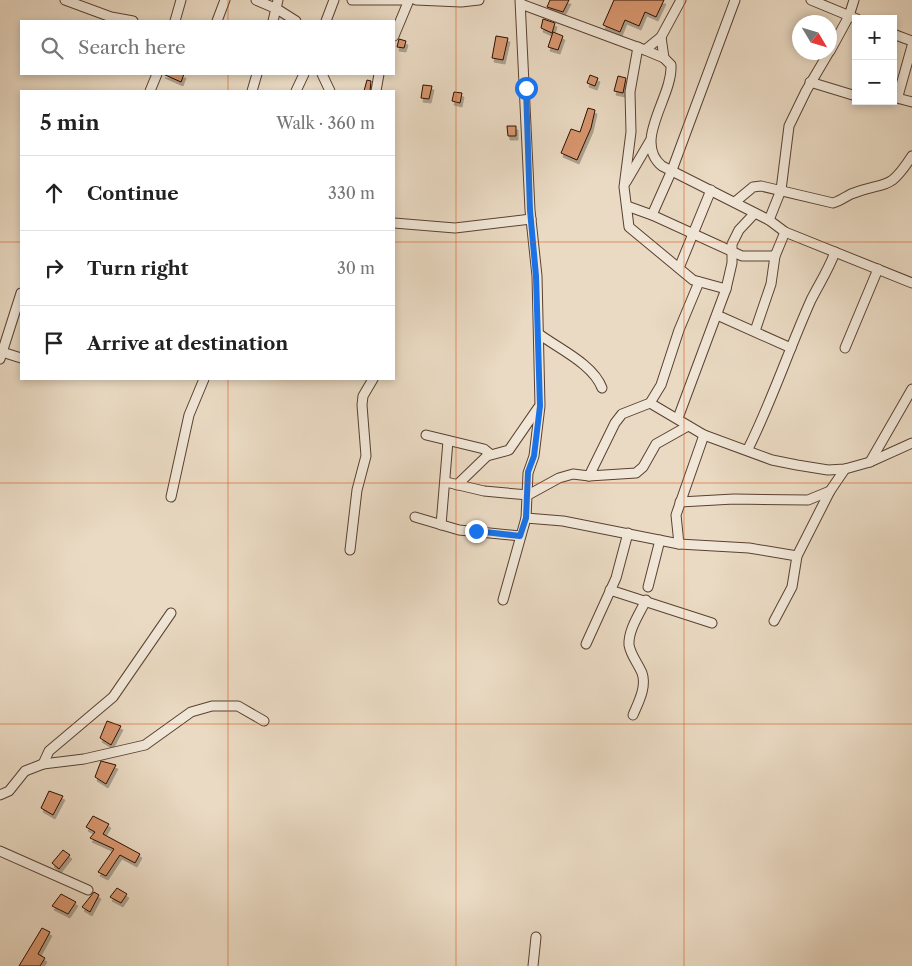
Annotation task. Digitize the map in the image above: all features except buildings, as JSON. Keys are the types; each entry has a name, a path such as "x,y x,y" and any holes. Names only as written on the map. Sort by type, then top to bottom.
{"street":[{"path":"64,0 111,17 128,20"},
{"path":"175,20 181,0"},
{"path":"217,20 225,0"},
{"path":"256,0 277,4 295,20"},
{"path":"326,20 334,0"},
{"path":"352,0 407,0 395,33"},
{"path":"416,0 479,0"},
{"path":"681,0 661,37 642,48 630,92 631,132 624,187 631,229 699,282 726,289"},
{"path":"652,215 672,170 735,0"},
{"path":"811,0 852,17"},
{"path":"853,15 854,0"},
{"path":"503,600 526,518 528,472 534,456 540,406 539,334 520,2 642,48 664,58 671,65 672,72 651,140 624,187"},
{"path":"273,20 277,4"},
{"path":"837,40 852,18"},
{"path":"897,35 912,41"},
{"path":"661,37 664,58"},
{"path":"897,91 912,46"},
{"path":"769,220 781,190 789,126 810,82 824,60"},
{"path":"150,90 154,75"},
{"path":"252,90 257,75"},
{"path":"296,90 304,75"},
{"path":"322,75 330,90"},
{"path":"376,75 376,90"},
{"path":"810,82 852,95"},
{"path":"897,98 912,102"},
{"path":"651,140 651,148 656,160 754,214 769,220 785,232 912,283"},
{"path":"735,202 753,187 760,186 833,203 850,194 889,184 898,177 912,156"},
{"path":"679,268 711,190"},
{"path":"627,206 652,215 730,252 742,256 775,256"},
{"path":"678,418 718,315 732,263 730,252 739,230 754,214"},
{"path":"395,223 455,228 531,219"},
{"path":"755,331 771,284 775,256 785,232"},
{"path":"748,449 764,416 812,298 828,271 835,252"},
{"path":"844,348 878,269"},
{"path":"589,476 615,423 622,414 650,403 661,385 679,330 699,282"},
{"path":"20,296 1,355 20,358"},
{"path":"718,315 791,348"},
{"path":"539,334 590,371 599,381 602,388"},
{"path":"171,497 189,415 204,380"},
{"path":"350,550 357,490 366,456 363,396 372,380"},
{"path":"870,462 912,389"},
{"path":"650,403 704,435 748,449 772,460 797,465 845,469 870,462 912,443"},
{"path":"457,484 490,454 508,450 540,406"},
{"path":"446,482 484,491 528,495 559,478 573,474 589,476 624,475 640,471 656,444 688,426"},
{"path":"426,435 484,449 490,454"},
{"path":"679,544 676,515 704,435"},
{"path":"441,525 448,441"},
{"path":"774,622 792,587 797,556 830,491 845,469"},
{"path":"680,502 734,499 808,500 830,491"},
{"path":"415,517 458,530 520,536"},
{"path":"526,518 563,521 679,544 749,548 797,556"},
{"path":"586,644 621,563 628,534"},
{"path":"648,587 660,540"},
{"path":"610,590 646,600 712,623"},
{"path":"633,715 640,699 642,674 633,658 629,644 630,635 646,600"},
{"path":"43,764 49,751 113,697 171,613"},
{"path":"0,795 9,791 25,771 43,764 84,759 145,744 191,712 212,706 238,706 264,721"},
{"path":"2,853 88,890"},
{"path":"533,966 536,937"}],"route":[{"path":"476,531 520,536 526,518 528,472 534,456 540,406 539,334 530,210 526,88"}]}
